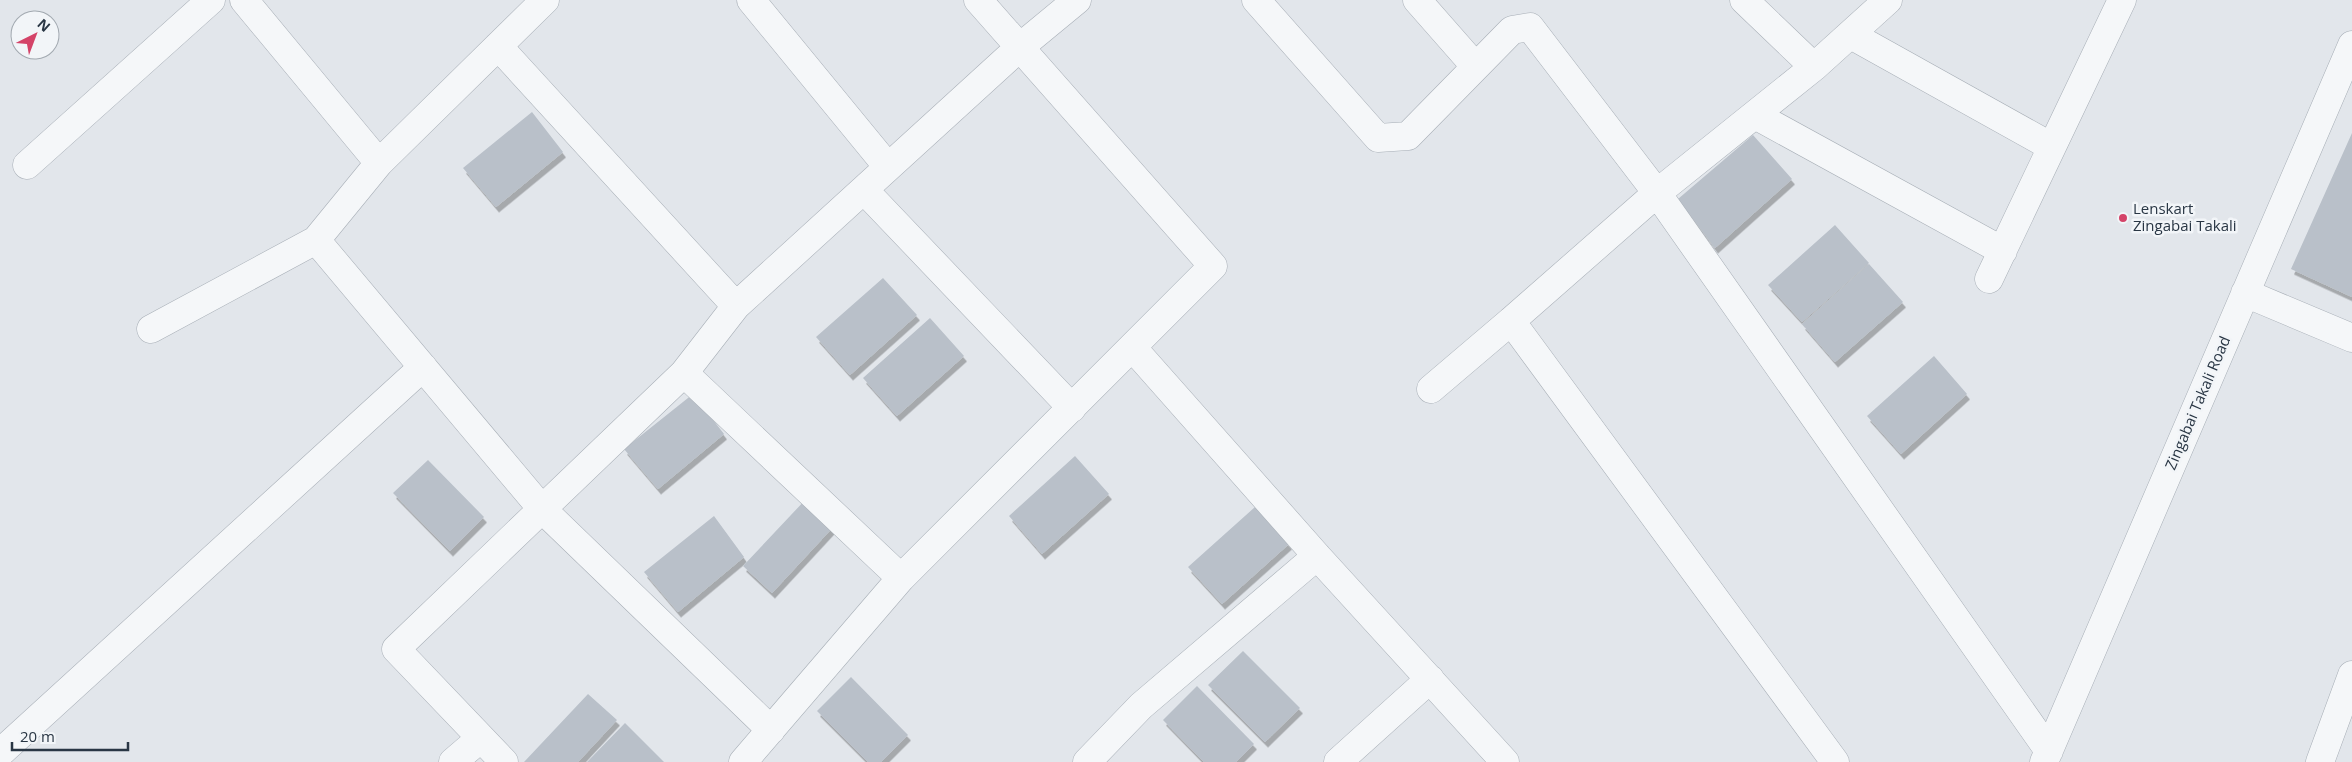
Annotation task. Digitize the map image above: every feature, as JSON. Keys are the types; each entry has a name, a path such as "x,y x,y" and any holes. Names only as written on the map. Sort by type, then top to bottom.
{"street":[{"path":"26,165 211,0"},
{"path":"244,0 379,163"},
{"path":"151,329 316,240 379,163 545,0"},
{"path":"751,0 888,167"},
{"path":"743,762 901,578 1213,266 978,0"},
{"path":"504,762 396,650 684,373 736,306 1020,47 1077,0"},
{"path":"1256,0 1378,138 1408,136 1512,30 1530,28 1657,194 2047,756"},
{"path":"1417,0 1475,66"},
{"path":"1744,0 1814,66"},
{"path":"1431,389 1657,194 1755,116 1851,35 1888,0"},
{"path":"1989,279 2119,1"},
{"path":"1851,35 2052,147"},
{"name":"Zingabai Takali Road","path":"2047,756 2352,45"},
{"path":"498,46 736,306"},
{"path":"1755,116 2003,251"},
{"path":"864,190 1072,408"},
{"path":"316,240 542,509 771,730"},
{"path":"2245,293 2352,338"},
{"path":"1511,321 1835,762"},
{"path":"1132,348 1317,556 1505,762"},
{"path":"0,753 423,367"},
{"path":"684,373 901,578"},
{"path":"1087,762 1141,706 1317,556"},
{"path":"2320,762 2352,675"},
{"path":"1338,762 1430,679"},
{"path":"453,762 480,738"}],"building":[{"path":"532,112 563,152 496,207 463,168"},
{"path":"2352,133 2352,297 2291,269"},
{"path":"1753,135 1792,179 1715,248 1678,199"},
{"path":"1835,225 1869,263 1802,322 1768,285"},
{"path":"1869,264 1903,302 1835,362 1802,324"},
{"path":"883,278 917,315 850,375 816,337"},
{"path":"930,318 964,356 897,416 863,378"},
{"path":"1934,356 1967,394 1901,454 1867,416"},
{"path":"693,394 724,434 658,489 624,449"},
{"path":"1075,456 1109,494 1042,554 1009,516"},
{"path":"428,460 484,517 450,551 393,493"},
{"path":"807,498 836,524 772,593 743,566"},
{"path":"1255,507 1289,544 1222,604 1188,567"},
{"path":"714,516 744,557 678,612 644,572"},
{"path":"1243,651 1300,708 1265,742 1208,685"},
{"path":"851,677 908,735 881,762 868,762 817,711"},
{"path":"1197,686 1254,744 1236,762 1204,762 1163,720"},
{"path":"588,694 617,720 578,762 524,762"},
{"path":"625,723 664,762 587,762"}],"place":[{"name":"Lenskart Zingabai Takali","path":"2123,218"}]}
